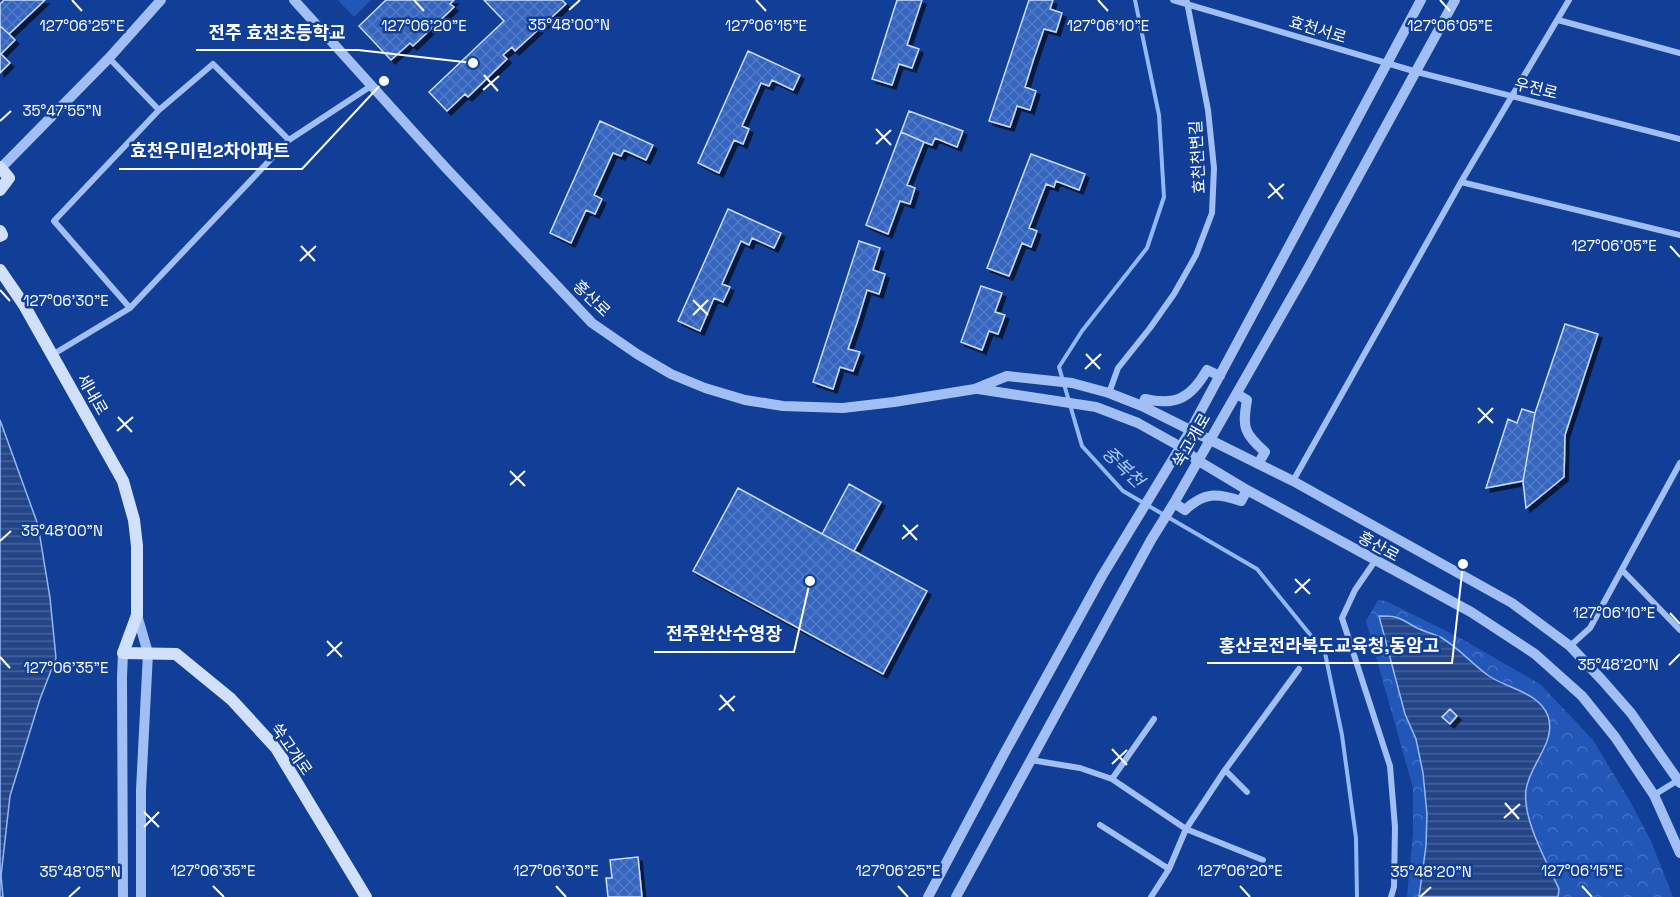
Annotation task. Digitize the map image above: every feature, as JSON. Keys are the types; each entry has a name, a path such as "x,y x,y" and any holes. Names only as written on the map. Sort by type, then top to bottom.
{"main road":[{"path":"0,168 9,178 0,190"},
{"path":"0,231 0,236"},
{"name":"세내로","path":"0,270 24,304 123,481 134,520 137,546 137,615 123,653"},
{"name":"쑥고개로","path":"123,653 176,654 231,699 276,748 362,896"}],"street":[{"path":"0,168 109,58 161,0"},
{"name":"홍산로","path":"294,0 453,176 592,322 637,354 671,374 735,397 783,406 843,408 975,389 1007,376 1072,383 1109,393 1142,406 1293,481 1512,603 1570,646 1631,713 1680,780"},
{"name":"효천서로","path":"1173,0 1187,2 1386,63"},
{"name":"쑥고개로","path":"928,897 1102,576 1190,431 1421,0"},
{"name":"쑥고개로","path":"956,897 1150,540 1237,394 1455,0"},
{"path":"1293,481 1461,182 1569,0"},
{"name":"효천천변길","path":"1109,393 1118,368 1174,294 1196,255 1212,213 1214,168 1208,110 1187,2"},
{"path":"1558,20 1680,53"},
{"path":"109,58 159,110"},
{"name":"우전로","path":"1386,63 1680,139"},
{"path":"130,308 54,221 159,110 213,64 289,140"},
{"path":"52,355 130,308 289,140 371,86"},
{"path":"1461,182 1680,235"},
{"path":"1142,406 1145,399 1165,403 1187,396 1197,386 1206,370 1220,376"},
{"name":"홍산로","path":"975,389 1096,407 1130,419 1181,447 1197,460 1247,490 1471,612 1535,654 1582,696 1615,737 1654,795 1680,853"},
{"path":"1237,394 1247,400 1243,422 1249,438 1265,452 1258,464"},
{"path":"1570,646 1590,628 1680,463"},
{"path":"1176,499 1185,510 1202,497 1221,494 1241,501 1247,490"},
{"path":"1375,561 1355,590 1342,618 1390,766 1395,827 1394,887 1391,897"},
{"path":"1623,571 1680,630"},
{"name":"세내로","path":"137,615 148,653 141,790 141,897"},
{"name":"세내로","path":"123,653 123,897"},
{"path":"1151,897 1169,868 1186,828 1225,770 1299,669"},
{"path":"1112,779 1154,720"},
{"path":"1031,760 1080,768 1112,779 1186,828 1263,860"},
{"path":"1225,770 1247,792"},
{"path":"1654,795 1680,780"},
{"path":"1100,825 1169,868"}],"green space":[{"path":"338,0 371,0 354,17"},
{"path":"1378,600 1386,601 1460,638 1540,684 1593,740 1651,841 1673,897 1407,897 1413,833 1413,788 1366,621"}],"shaded area":[{"path":"0,420 38,525 50,598 56,658 40,699 10,796 1,876 3,897 0,897"},
{"path":"1379,616 1399,618 1442,638 1489,676 1530,696 1544,708 1550,726 1549,735 1528,781 1526,801 1532,827 1559,889 1558,897 1419,897 1426,846 1427,814 1423,773 1416,739 1405,714"}],"building":[{"path":"4,0 45,0 9,34 15,40 1,54 10,63 0,73 0,4"},
{"path":"4,0 45,0 9,34 0,26 0,4"},
{"path":"386,0 454,0 450,4 454,7 413,46 410,43 391,60 359,26"},
{"path":"484,0 562,0 566,4 515,51 512,47 503,55 507,59 468,97 465,94 447,111 429,92 504,21"},
{"path":"897,0 922,0 907,45 919,49 912,68 899,64 892,85 872,79"},
{"path":"1029,0 1053,0 1050,9 1062,13 1056,32 1044,29 1034,58 1025,87 1036,91 1030,110 1017,106 1010,127 989,121"},
{"path":"748,51 800,75 793,90 772,80 769,86 761,83 742,126 749,129 743,144 734,140 719,173 698,163"},
{"path":"909,111 963,131 957,147 935,138 932,145 924,142 907,185 915,188 910,204 900,201 888,234 866,225"},
{"path":"600,121 653,145 646,160 624,150 621,156 613,153 594,195 602,199 595,214 586,210 571,243 550,233"},
{"path":"901,132 924,142 907,185 915,188 910,204 900,201 888,234 866,225"},
{"path":"1031,154 1085,174 1079,190 1056,181 1054,187 1046,184 1029,228 1037,231 1031,247 1022,243 1009,276 987,268"},
{"path":"728,209 781,233 774,248 752,238 749,245 741,241 722,284 730,287 723,302 714,298 700,331 678,321"},
{"path":"859,241 880,248 873,270 885,274 879,294 867,290 848,349 860,352 853,371 840,367 833,389 813,382"},
{"path":"981,286 1002,293 995,312 1005,315 998,334 989,331 982,350 961,342"},
{"path":"1565,324 1598,334 1565,435 1564,477 1526,508 1523,481 1486,488 1508,419 1517,423 1522,409 1535,413"},
{"path":"1565,324 1598,334 1565,435 1564,477 1526,508 1523,481 1535,413"},
{"path":"849,484 881,502 854,551 927,591 883,674 693,571 738,488 822,534"},
{"path":"738,488 927,591 883,674 693,571"},
{"path":"1450,709 1457,716 1450,724 1442,717"},
{"path":"638,857 642,897 608,897 606,878 612,878 610,860"}],"waterway":[{"name":"중복천","path":"1135,0 1159,115 1164,197 1147,248 1082,331 1059,367 1082,446 1123,491 1257,569 1325,653 1342,735 1356,838 1357,897"}],"place":[{"name":"전주 효천초등학교","path":"473,63"},
{"name":"효천우미린2차아파트","path":"384,81"},
{"name":"홍산로전라북도교육청,동암고","path":"1463,564"},
{"name":"전주완산수영장","path":"810,581"}]}
